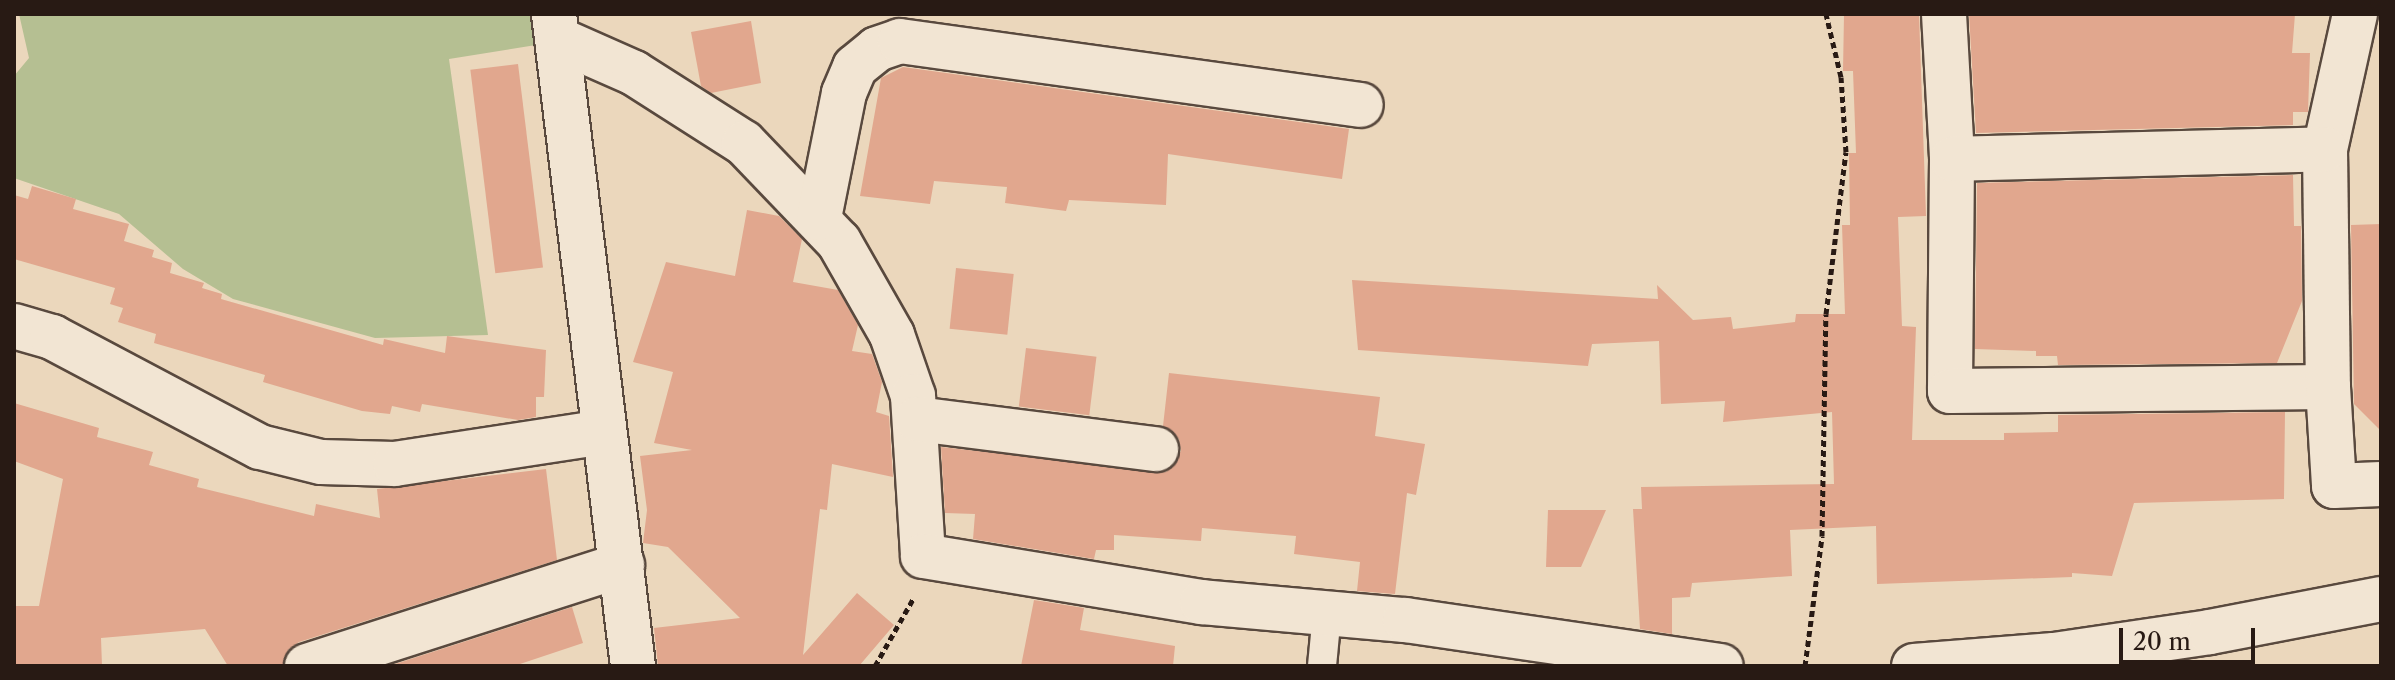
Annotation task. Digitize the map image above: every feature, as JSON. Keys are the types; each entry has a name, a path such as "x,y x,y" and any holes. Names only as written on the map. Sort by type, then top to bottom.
{"street":[{"path":"1944,14 1952,159 1950,391 2328,387"},
{"path":"2355,14 2325,149 2328,387 2334,486 2381,484"},
{"path":"556,26 686,102 744,143 839,242 892,335 917,419 923,556 1202,602 1327,613 1548,653 1721,666"},
{"path":"556,26 633,666"},
{"path":"819,218 844,93 855,67 877,49 900,41 1149,91 1361,105"},
{"path":"1952,159 2325,149"},
{"path":"14,326 52,337 260,447 321,462 395,464 604,432"},
{"path":"917,419 1156,449"},
{"path":"307,666 622,565"},
{"path":"1914,666 2163,639 2381,599"}],"lane":[{"path":"1322,666 1327,613"}],"path":[{"path":"1805,666 1822,536 1825,328 1846,152 1841,77 1826,14"},
{"path":"875,666 906,614 928,557"}],"green space":[{"path":"19,14 533,14 536,45 449,59 488,335 375,338 233,299 183,269 119,214 14,178 14,76 29,58"}],"building":[{"path":"1844,14 1919,14 1926,216 1898,217 1902,326 1916,327 1912,440 2004,440 2004,433 2058,432 2058,415 2285,412 2284,499 2134,503 2112,576 2072,573 2072,577 1877,584 1876,526 1790,530 1792,576 1692,583 1690,597 1672,598 1672,634 1640,629 1633,509 1642,509 1641,487 1834,484 1832,412 1723,422 1725,401 1661,404 1659,341 1592,344 1588,366 1358,350 1352,280 1658,299 1657,285 1693,320 1731,317 1733,329 1795,322 1796,314 1845,314 1842,225 1850,225 1849,153 1856,153 1853,71 1843,71"},
{"path":"1969,14 2295,14 2292,53 2310,53 2308,112 2293,112 2293,125 1976,133"},
{"path":"751,21 761,83 711,93 701,86 691,32"},
{"path":"518,64 543,267 495,273 470,70"},
{"path":"903,67 1349,129 1342,179 1168,154 1166,205 1069,200 1066,211 1005,203 1007,187 934,181 930,204 860,196 881,78"},
{"path":"2293,175 2294,226 2301,226 2302,301 2277,363 2058,365 2057,356 2036,356 2036,351 1975,349 1977,183"},
{"path":"32,186 76,199 73,209 129,224 124,241 154,250 152,257 172,263 170,273 204,283 202,288 222,294 221,299 383,345 384,339 445,353 447,336 546,350 544,397 536,397 536,417 518,420 422,404 420,412 392,406 390,414 362,411 263,382 265,375 154,343 156,334 118,322 123,308 110,304 115,288 14,259 14,195 28,199"},
{"path":"747,210 779,216 802,239 793,282 838,290 858,325 852,351 872,354 882,382 876,412 889,416 893,477 832,464 827,510 820,509 803,655 857,593 894,625 859,666 658,666 654,628 740,618 668,547 643,543 647,510 640,456 692,450 654,443 673,372 633,362 666,262 735,276"},
{"path":"2381,224 2381,431 2354,404 2351,225"},
{"path":"956,268 1014,274 1007,335 950,329"},
{"path":"1026,348 1096,357 1089,415 1019,407"},
{"path":"1169,373 1380,397 1375,436 1425,444 1416,495 1407,493 1395,594 1357,591 1360,562 1294,554 1296,536 1202,528 1201,541 1114,535 1114,550 1096,550 1094,559 973,539 975,514 945,513 941,447 1166,472 1181,451 1179,439 1163,426"},
{"path":"14,403 99,428 97,437 153,452 149,465 199,479 197,487 314,516 316,504 380,518 377,489 546,469 557,560 299,642 288,650 283,666 228,666 205,629 101,638 102,666 14,666 14,606 39,606 63,479 14,461"},
{"path":"1548,510 1606,510 1581,567 1546,567"},
{"path":"1034,600 1084,608 1080,630 1175,646 1173,666 1021,666"},
{"path":"572,607 583,643 514,666 389,666"}]}
